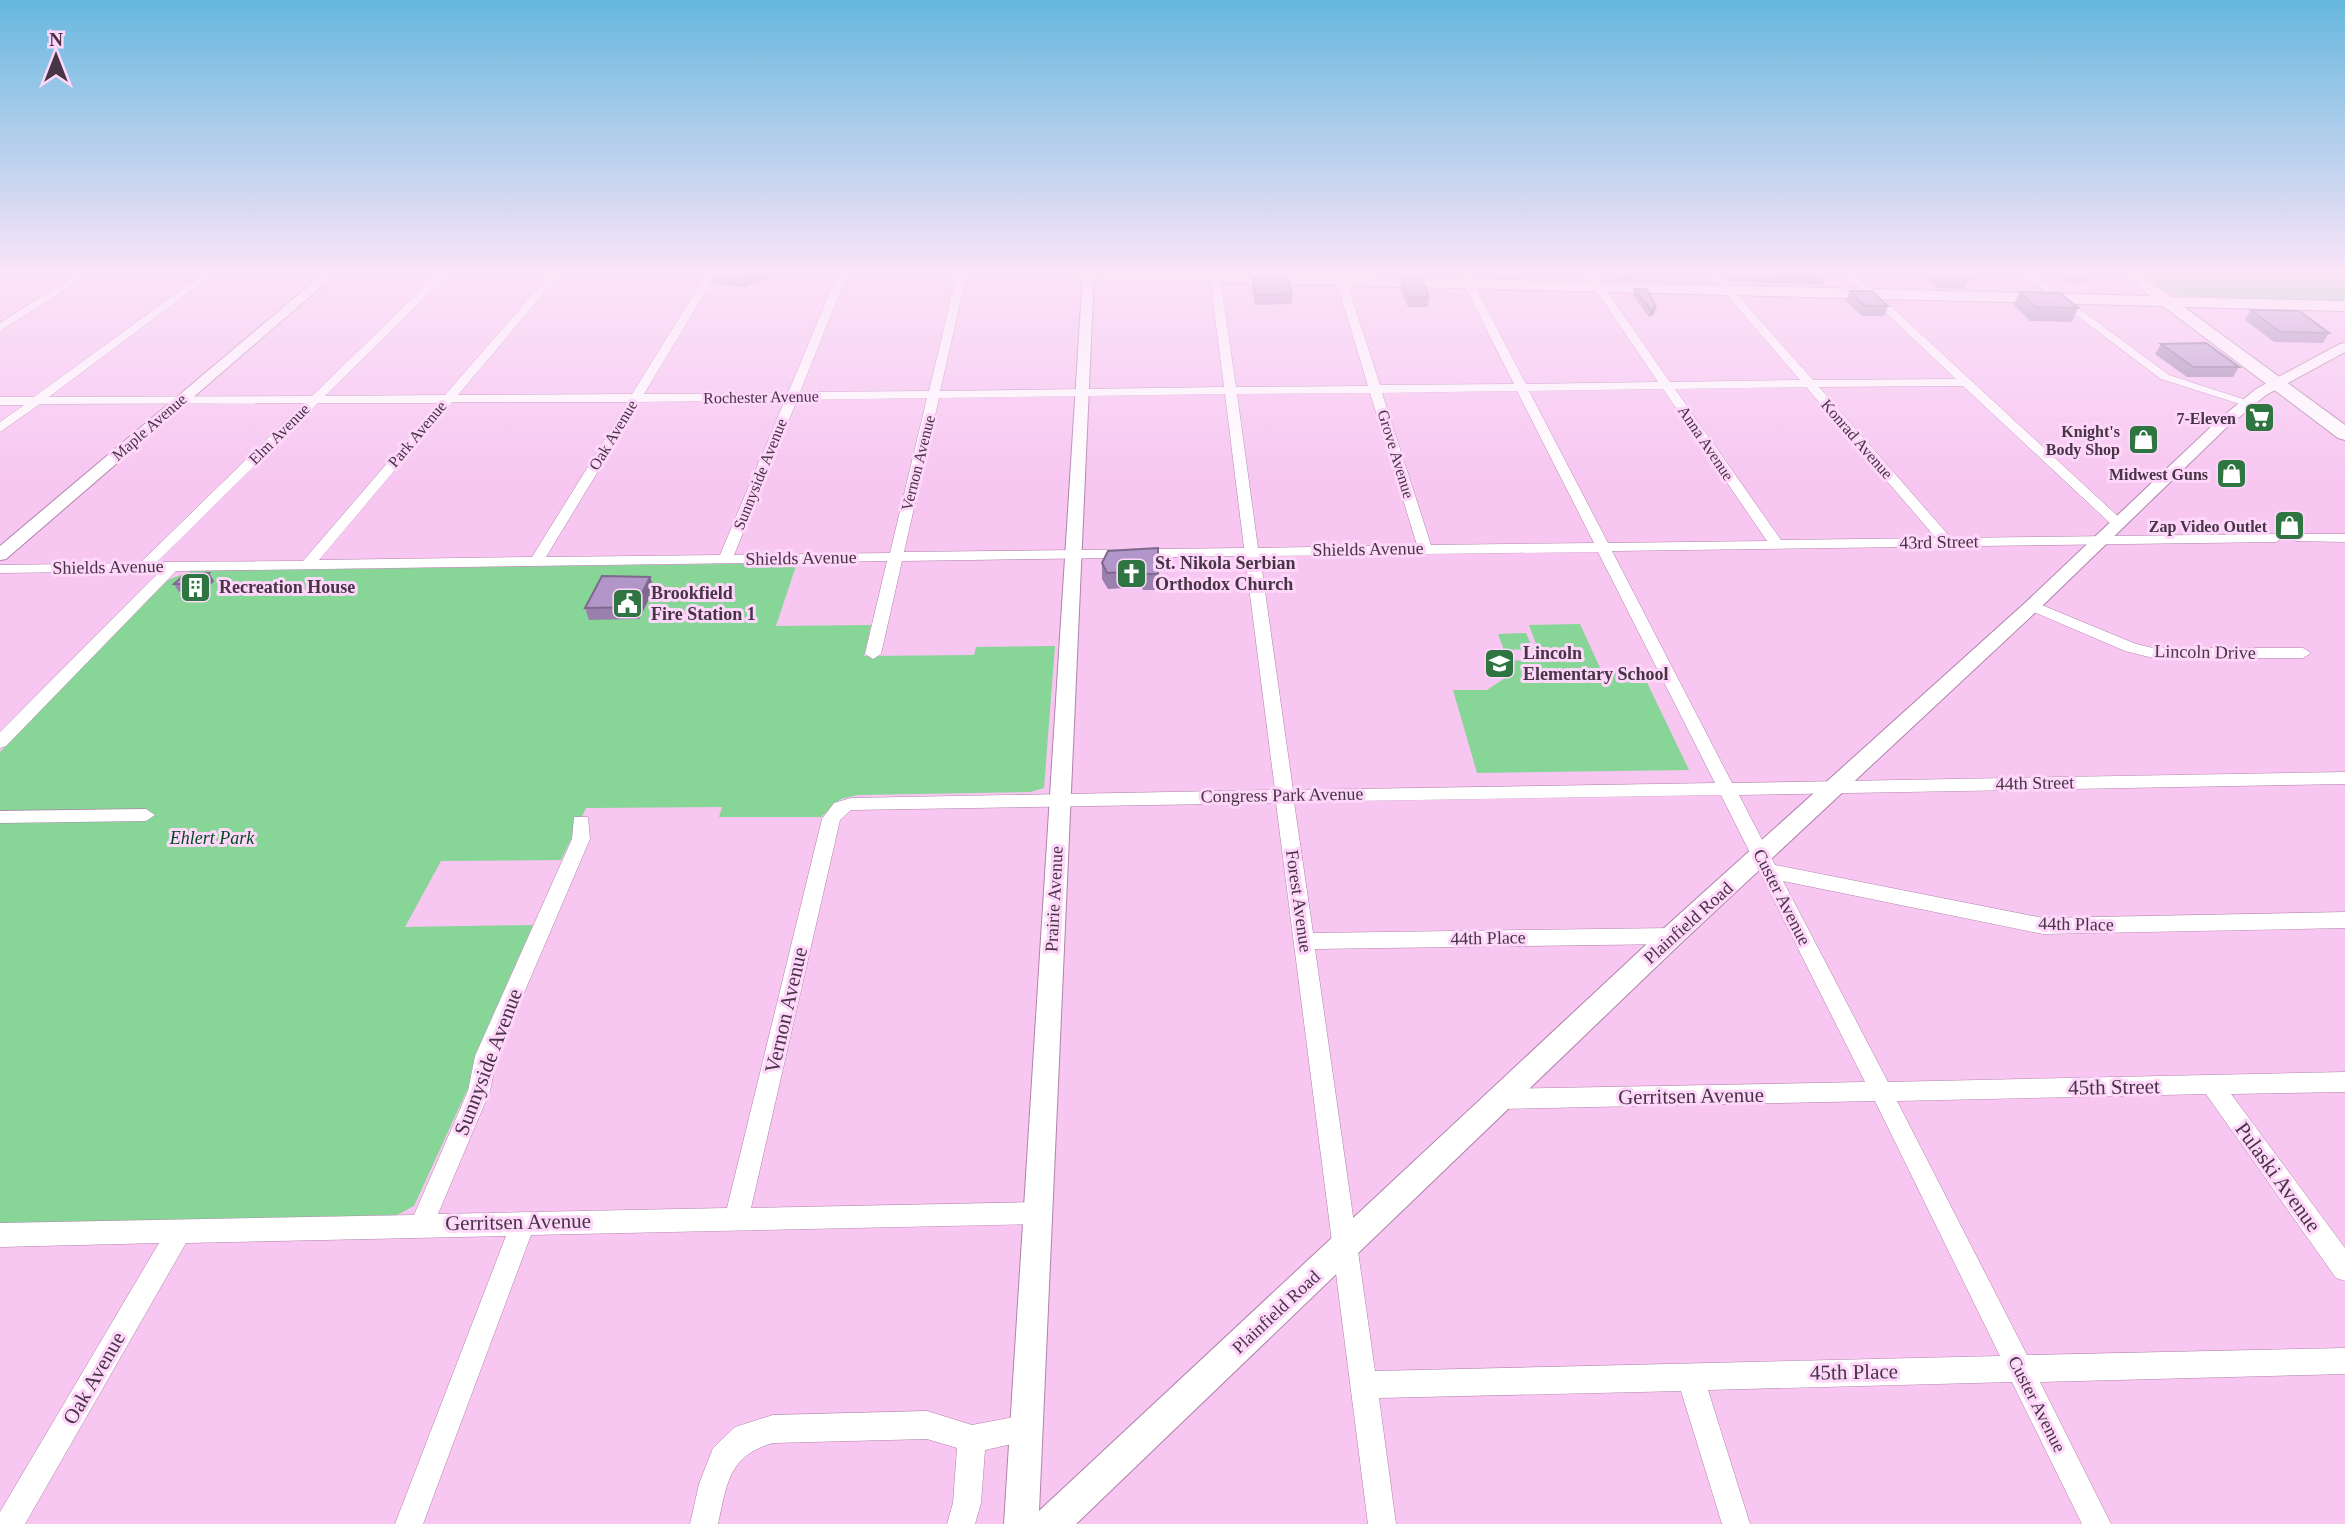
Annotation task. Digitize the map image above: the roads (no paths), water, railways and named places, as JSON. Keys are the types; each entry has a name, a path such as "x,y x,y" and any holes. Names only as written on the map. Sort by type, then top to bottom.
{"main road":[{"path":"2224,344 2345,434"}],"street":[{"path":"0,428 114,344"},
{"name":"Maple Avenue","path":"0,555 247,344"},
{"name":"Elm Avenue","path":"144,567 371,344"},
{"name":"Park Avenue","path":"307,565 494,344"},
{"name":"Oak Avenue","path":"536,562 668,344"},
{"name":"Sunnyside Avenue","path":"726,559 814,344"},
{"name":"Vernon Avenue","path":"873,654 946,344"},
{"name":"Prairie Avenue","path":"1021,1524 1084,344"},
{"name":"Forest Avenue","path":"1224,344 1382,1524"},
{"name":"Grove Avenue","path":"1362,344 1425,548"},
{"name":"Custer Avenue","path":"1500,344 1882,1093 2097,1524"},
{"name":"Anna Avenue","path":"1638,344 1776,544"},
{"name":"Konrad Avenue","path":"1775,344 1947,542"},
{"path":"1926,344 2117,522"},
{"path":"2121,344 2165,377 2246,402"},
{"name":"Plainfield Road","path":"1051,1524 1672,936 1765,864 1837,786 2032,606 2117,522 2246,402 2345,347"},
{"name":"Rochester Avenue","path":"0,401 792,397 1966,382"},
{"name":"43rd Street","path":"1602,547 2276,538"},
{"path":"2300,538 2345,538"},
{"name":"Shields Avenue","path":"0,569 1602,547"},
{"path":"0,742 173,566"},
{"name":"Lincoln Drive","path":"2032,606 2131,648 2153,653 2303,653"},
{"name":"44th Street","path":"1724,787 2345,778"},
{"name":"Congress Park Avenue","path":"840,807 862,802 1724,787"},
{"name":"Vernon Avenue","path":"737,1217 831,819 840,807"},
{"path":"0,817 146,814"},
{"name":"Sunnyside Avenue","path":"422,1224 479,1091 486,1056 581,839 581,822"},
{"name":"44th Place","path":"1765,864 2043,926 2345,920"},
{"name":"44th Place","path":"1304,941 1672,936"},
{"name":"45th Street","path":"1882,1093 2345,1082"},
{"name":"Pulaski Avenue","path":"2212,1085 2345,1269"},
{"name":"Gerritsen Avenue","path":"1500,1099 1882,1093"},
{"name":"Gerritsen Avenue","path":"0,1235 737,1217 1036,1213"},
{"path":"409,1524 524,1222"},
{"name":"Oak Avenue","path":"9,1524 179,1232"},
{"name":"45th Place","path":"1364,1385 2345,1361"},
{"path":"1690,1376 1736,1524"},
{"path":"704,1524 713,1485 723,1458 745,1437 773,1429 927,1425 972,1439 1025,1429"},
{"path":"961,1524 967,1503 972,1439"}],"place":[{"name":"7-Eleven","path":"2259,418"},
{"name":"Knight's Body Shop","path":"2143,440"},
{"name":"Midwest Guns","path":"2231,474"},
{"name":"Zap Video Outlet","path":"2290,526"},
{"name":"St. Nikola Serbian Orthodox Church","path":"1132,573"},
{"name":"Recreation House","path":"196,587"},
{"name":"Brookfield Fire Station 1","path":"628,603"},
{"name":"Lincoln Elementary School","path":"1500,663"}],"park label":[{"name":"Ehlert Park","path":"212,838"}]}
